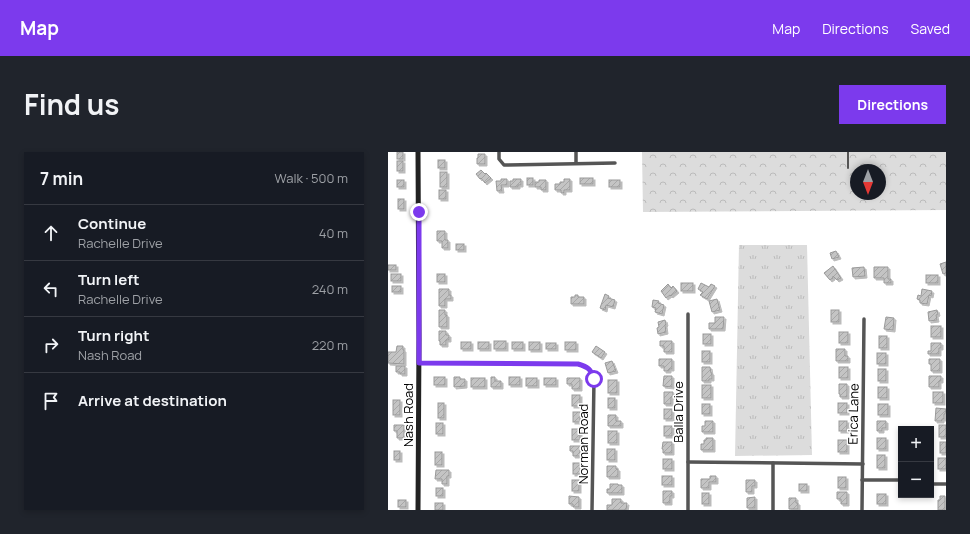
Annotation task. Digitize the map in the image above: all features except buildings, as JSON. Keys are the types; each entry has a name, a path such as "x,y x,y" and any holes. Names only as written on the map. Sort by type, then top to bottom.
{"main road":[{"name":"Nash Road","path":"418,152 418,510"}],"street":[{"path":"499,152 499,159 504,165 615,163"},
{"path":"576,152 576,163"},
{"name":"Balla Drive","path":"688,314 688,510"},
{"name":"Erica Lane","path":"862,510 864,319"},
{"name":"Norman Road","path":"419,363 578,364 587,366 592,372 594,379 592,510"},
{"path":"688,462 863,464"},
{"path":"773,463 773,510"},
{"path":"862,480 898,480"},
{"path":"934,484 946,484"}],"lane":[{"path":"848,152 848,168"}],"green space":[{"path":"642,152 946,152 946,210 643,212"},
{"path":"739,245 807,245 812,455 735,456"}],"route":[{"path":"419,212 419,363 578,364 587,366 592,372 594,379"}]}
